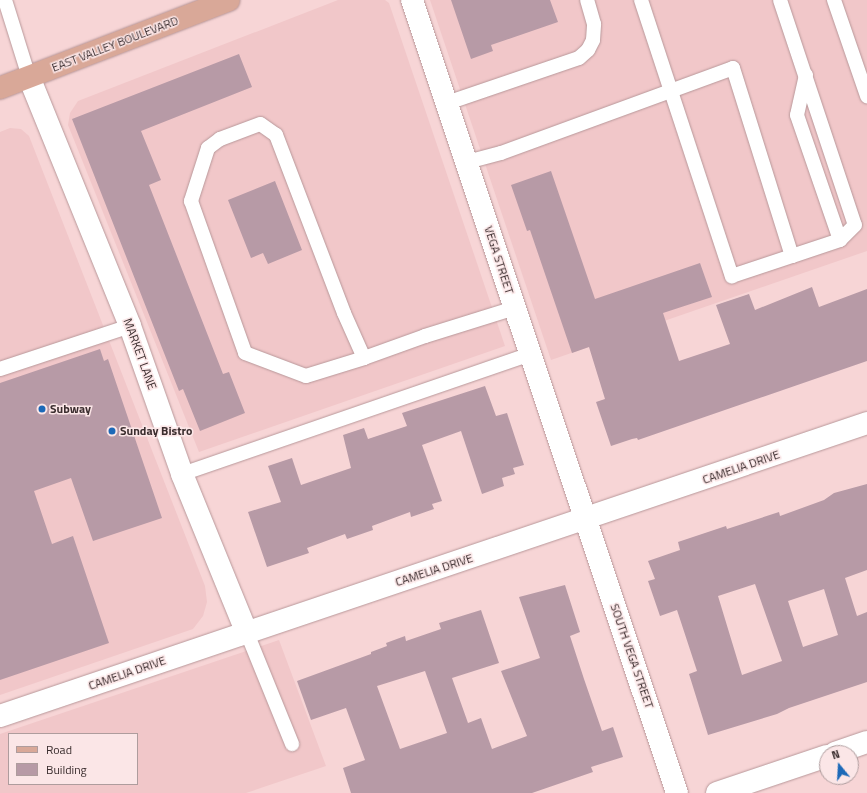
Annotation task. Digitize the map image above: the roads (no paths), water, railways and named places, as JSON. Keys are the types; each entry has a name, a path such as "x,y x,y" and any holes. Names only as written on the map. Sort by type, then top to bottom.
{"main road":[{"name":"EAST VALLEY BOULEVARD","path":"0,88 229,0"}],"street":[{"name":"VEGA STREET","path":"412,0 586,520"},
{"name":"MARKET LANE","path":"29,77 130,326 182,474 247,633"},
{"name":"CAMELIA DRIVE","path":"0,716 586,520 867,423"},
{"name":"SOUTH VEGA STREET","path":"586,520 677,793"},
{"path":"718,793 819,759"}],"lane":[{"path":"6,0 29,77"},
{"path":"447,103 579,58 588,50 593,40 594,24 587,0"},
{"path":"641,0 732,276 840,240 855,225 780,0"},
{"path":"834,0 867,96"},
{"path":"467,162 501,153 733,68 792,256"},
{"path":"806,75 797,115 840,240"},
{"path":"364,358 344,313 276,135 260,124 220,138 208,148 191,202 246,353 306,376 364,358 515,308"},
{"path":"0,369 130,326"},
{"path":"182,474 531,354"},
{"path":"247,633 292,744"}],"place":[{"name":"Subway","path":"42,409"},
{"name":"Sunday Bistro","path":"112,431"}]}
